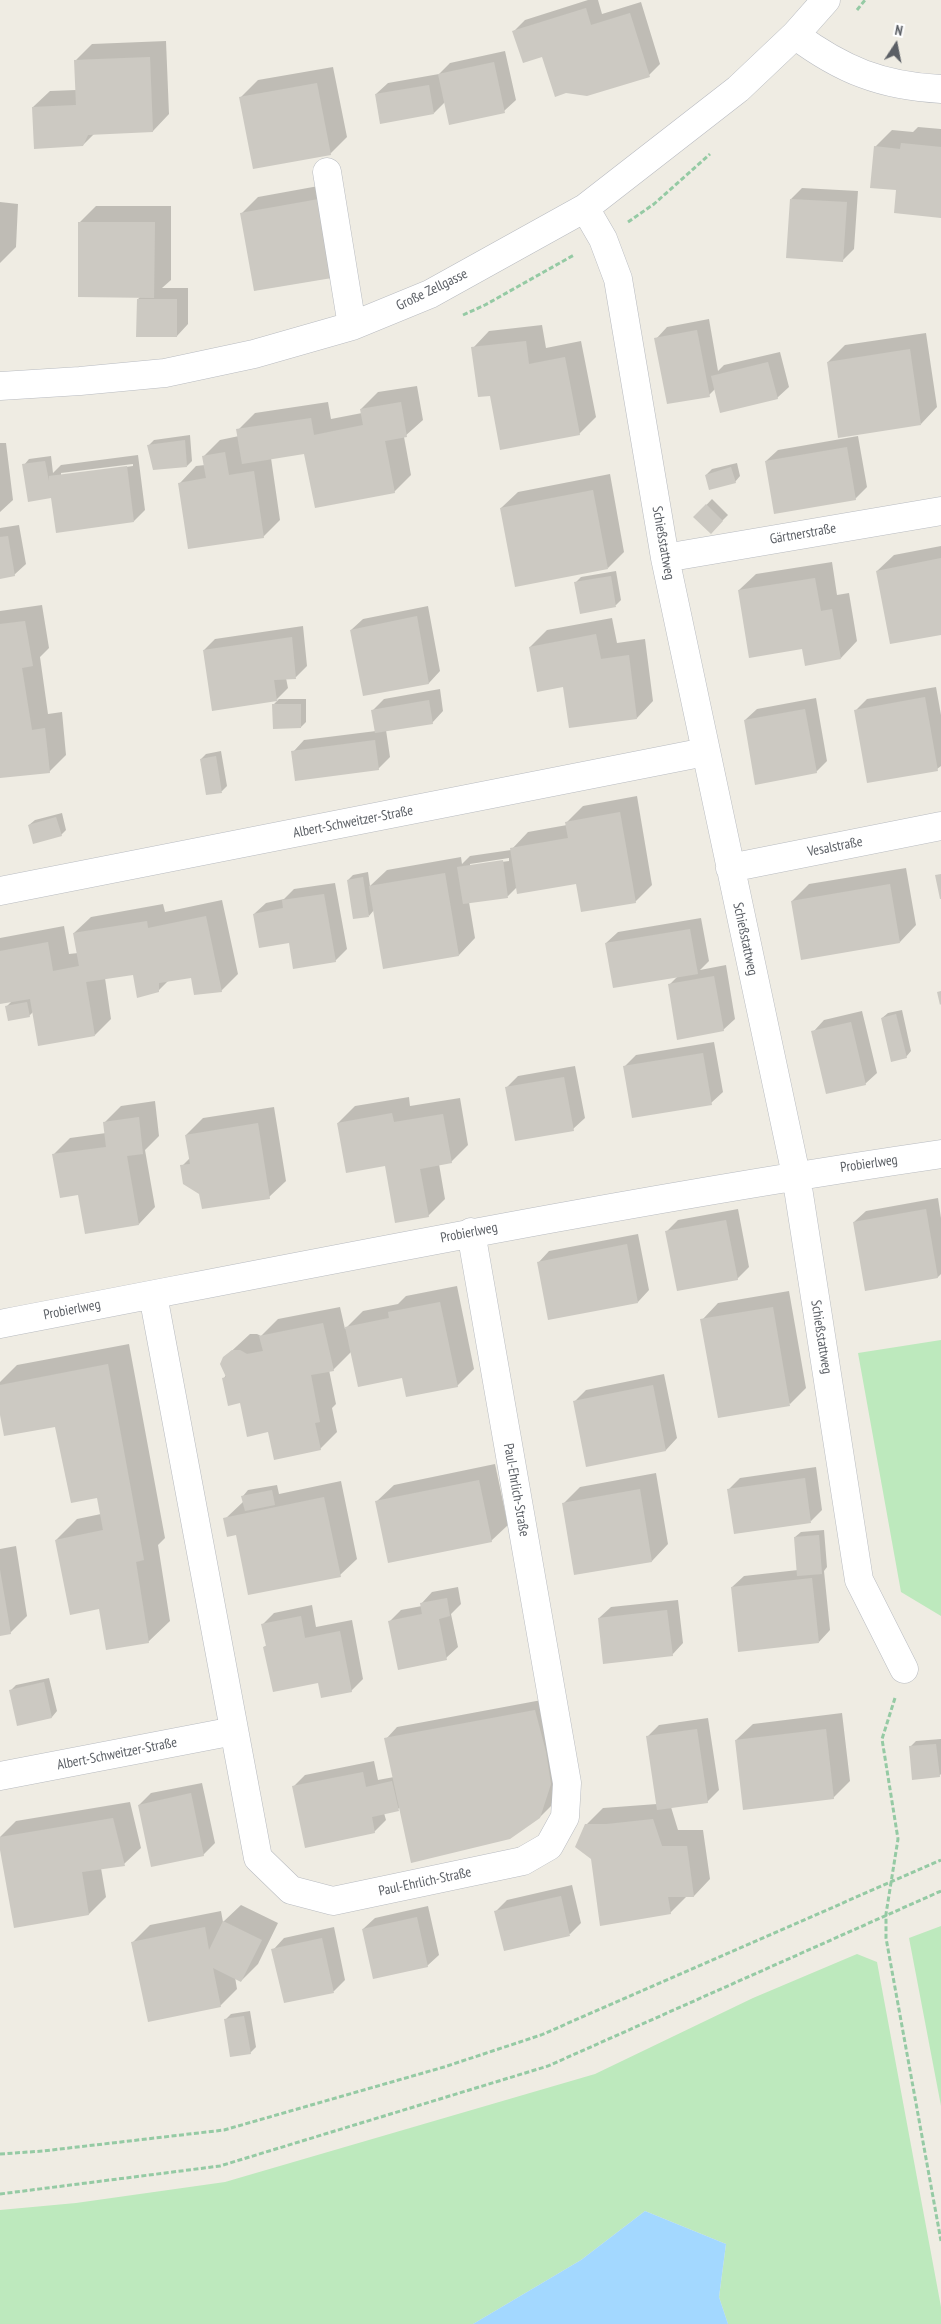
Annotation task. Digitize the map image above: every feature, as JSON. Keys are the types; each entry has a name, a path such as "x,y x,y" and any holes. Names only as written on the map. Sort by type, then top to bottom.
{"street":[{"name":"Große Zellgasse","path":"0,386 165,373 254,354 352,326 430,294 585,208 738,89 795,35 826,0"},
{"path":"795,35 822,56 865,76 910,87 941,89"},
{"path":"327,172 352,326"},
{"name":"Schießstattweg","path":"585,208 603,239 618,280 665,558 796,1175 859,1580 904,1669"},
{"name":"Gärtnerstraße","path":"665,558 941,511"},
{"name":"Albert-Schweitzer-Straße","path":"0,891 705,752"},
{"name":"Vesalstraße","path":"730,868 941,826"},
{"name":"Probierlweg","path":"0,1324 471,1232 796,1175 941,1154"},
{"name":"Paul-Ehrlich-Straße","path":"154,1295 258,1858 291,1890 333,1901 524,1861 549,1846 565,1817 567,1783 471,1232"},
{"name":"Albert-Schweitzer-Straße","path":"0,1776 234,1731"}],"path":[{"path":"904,1669 882,1739 898,1839 886,1914 886,1938 941,2241"},
{"path":"0,2154 43,2151 224,2130 444,2067 541,2035 941,1860"},
{"path":"0,2194 220,2166 548,2066 941,1891"}],"green space":[{"path":"941,1340 941,1616 901,1592 858,1353"},
{"path":"941,1926 941,2106 909,1938"},
{"path":"857,1954 877,1962 941,2307 941,2324 728,2324 719,2297 726,2244 645,2211 581,2260 473,2324 0,2324 0,2210 76,2203 225,2182 595,2074 753,1998"}],"water":[{"path":"645,2211 726,2244 719,2297 728,2324 473,2324 581,2260"}],"building":[{"path":"586,8 591,25 630,13 650,77 587,96 566,93 555,97 542,57 523,63 512,31"},
{"path":"150,57 153,132 88,135 83,146 34,149 32,107 76,105 74,60"},
{"path":"494,62 505,113 449,125 438,74"},
{"path":"317,83 331,155 253,169 239,97"},
{"path":"429,85 434,114 380,124 375,94"},
{"path":"901,143 941,147 941,218 894,213 896,190 870,188 874,146 900,149"},
{"path":"319,199 332,278 254,291 240,213"},
{"path":"790,199 847,202 843,262 786,258"},
{"path":"78,222 155,222 154,298 78,297"},
{"path":"137,299 177,299 177,337 136,337"},
{"path":"697,330 710,397 667,404 654,338"},
{"path":"526,341 529,364 565,357 580,435 500,450 490,396 478,397 471,347"},
{"path":"910,349 921,425 838,438 827,362"},
{"path":"768,362 778,399 720,413 711,376"},
{"path":"401,402 407,437 385,441 395,493 315,508 304,454 242,464 236,429 311,418 314,435 363,425 360,409"},
{"path":"185,440 187,467 153,470 147,445"},
{"path":"847,447 856,500 774,514 765,461"},
{"path":"225,452 229,475 254,471 264,538 188,549 178,483 206,478 202,456"},
{"path":"45,461 49,481 49,476 127,466 134,522 56,533 51,498 28,502 22,464"},
{"path":"731,467 736,483 709,490 705,475"},
{"path":"593,490 608,569 515,587 500,508"},
{"path":"706,504 723,521 711,534 693,517"},
{"path":"8,536 15,576 0,579 0,537"},
{"path":"941,558 941,635 890,644 876,571"},
{"path":"611,576 616,607 580,614 574,582"},
{"path":"815,578 821,611 832,609 841,659 805,666 802,649 749,658 738,590"},
{"path":"417,616 429,684 363,696 350,630"},
{"path":"25,621 33,666 22,668 32,730 45,728 50,773 0,778 0,624"},
{"path":"596,634 601,659 629,655 637,719 569,728 563,687 537,692 529,647"},
{"path":"292,637 296,679 274,680 277,701 212,711 203,650"},
{"path":"925,697 938,771 867,783 854,710"},
{"path":"429,700 433,724 375,733 371,710"},
{"path":"272,704 301,704 301,728 273,729"},
{"path":"805,709 817,773 755,785 744,720"},
{"path":"375,740 379,770 295,781 291,751"},
{"path":"216,756 222,793 206,795 200,759"},
{"path":"620,812 636,903 581,912 576,884 517,894 510,848 568,838 565,822"},
{"path":"56,817 62,836 33,844 28,825"},
{"path":"503,860 508,898 463,904 457,867"},
{"path":"445,873 459,956 383,969 369,886"},
{"path":"941,874 941,899 940,899 935,875"},
{"path":"363,877 369,917 353,919 347,880"},
{"path":"890,884 900,943 801,960 791,901"},
{"path":"324,894 336,962 293,969 289,943 259,948 253,914 283,908 282,900"},
{"path":"206,916 222,992 194,995 191,978 159,983 159,992 137,998 133,975 86,982 95,1036 38,1046 30,999 0,1004 0,951 48,942 53,971 79,966 73,933 147,921 148,928"},
{"path":"690,929 698,974 613,988 605,943"},
{"path":"714,976 724,1031 677,1040 668,984"},
{"path":"941,991 941,1004 940,1005 937,992"},
{"path":"27,1002 30,1017 8,1021 5,1006"},
{"path":"896,1014 907,1058 891,1062 881,1018"},
{"path":"851,1022 866,1085 826,1094 811,1031"},
{"path":"703,1053 712,1105 632,1118 623,1066"},
{"path":"564,1077 574,1131 515,1141 505,1087"},
{"path":"392,1113 394,1122 443,1114 452,1163 420,1169 429,1217 395,1223 385,1166 346,1173 337,1123"},
{"path":"139,1117 143,1154 127,1156 139,1225 85,1234 78,1195 60,1198 52,1154 106,1147 103,1122"},
{"path":"258,1123 270,1199 202,1209 199,1194 183,1184 180,1165 190,1164 185,1135"},
{"path":"926,1209 938,1278 865,1291 853,1222"},
{"path":"726,1220 738,1280 677,1291 665,1231"},
{"path":"627,1244 638,1303 548,1320 537,1262"},
{"path":"440,1302 458,1387 406,1397 402,1378 358,1387 345,1327 389,1318 388,1312"},
{"path":"773,1307 790,1406 718,1418 700,1319"},
{"path":"323,1323 334,1371 311,1375 320,1422 315,1423 321,1450 274,1460 268,1432 247,1437 240,1403 228,1406 222,1378 226,1377 220,1364 223,1357 232,1350 240,1350 247,1354 263,1351 259,1336"},
{"path":"108,1364 144,1560 136,1562 149,1643 106,1650 99,1609 70,1615 55,1540 103,1530 97,1498 71,1503 55,1427 4,1436 0,1415 0,1385"},
{"path":"653,1385 666,1451 586,1467 573,1401"},
{"path":"805,1478 811,1523 734,1534 727,1489"},
{"path":"479,1480 492,1542 388,1563 375,1501"},
{"path":"640,1489 652,1562 574,1575 562,1503"},
{"path":"272,1490 275,1505 245,1511 241,1496"},
{"path":"324,1497 341,1577 248,1595 236,1535 227,1537 223,1518"},
{"path":"819,1535 822,1574 797,1576 794,1537"},
{"path":"0,1570 11,1634 0,1636"},
{"path":"812,1578 819,1643 738,1652 731,1587"},
{"path":"447,1598 450,1616 439,1619 447,1660 398,1670 388,1621 422,1614 420,1603"},
{"path":"667,1610 673,1656 603,1664 598,1618"},
{"path":"301,1616 305,1638 340,1631 352,1692 321,1698 318,1683 273,1692 263,1647 266,1646 261,1624"},
{"path":"44,1682 52,1718 17,1726 9,1690"},
{"path":"535,1710 546,1752 551,1784 540,1818 510,1839 411,1863 384,1738"},
{"path":"697,1729 708,1803 657,1810 646,1736"},
{"path":"826,1729 834,1799 743,1810 735,1740"},
{"path":"936,1744 940,1777 912,1780 909,1746"},
{"path":"363,1772 366,1787 392,1781 399,1811 372,1817 375,1833 305,1848 292,1786"},
{"path":"191,1793 204,1856 151,1867 138,1805"},
{"path":"113,1818 125,1866 82,1872 89,1915 14,1928 0,1850 0,1837"},
{"path":"653,1819 662,1846 687,1846 694,1897 668,1897 671,1914 600,1926 591,1859 575,1847 585,1824 607,1824"},
{"path":"561,1896 570,1936 504,1951 494,1911"},
{"path":"417,1917 428,1967 373,1979 362,1929"},
{"path":"223,1921 262,1940 241,1982 213,1968 221,2007 148,2022 131,1942 205,1927 209,1950"},
{"path":"322,1938 334,1993 284,2003 271,1949"},
{"path":"244,2016 251,2054 230,2057 224,2019"}]}
